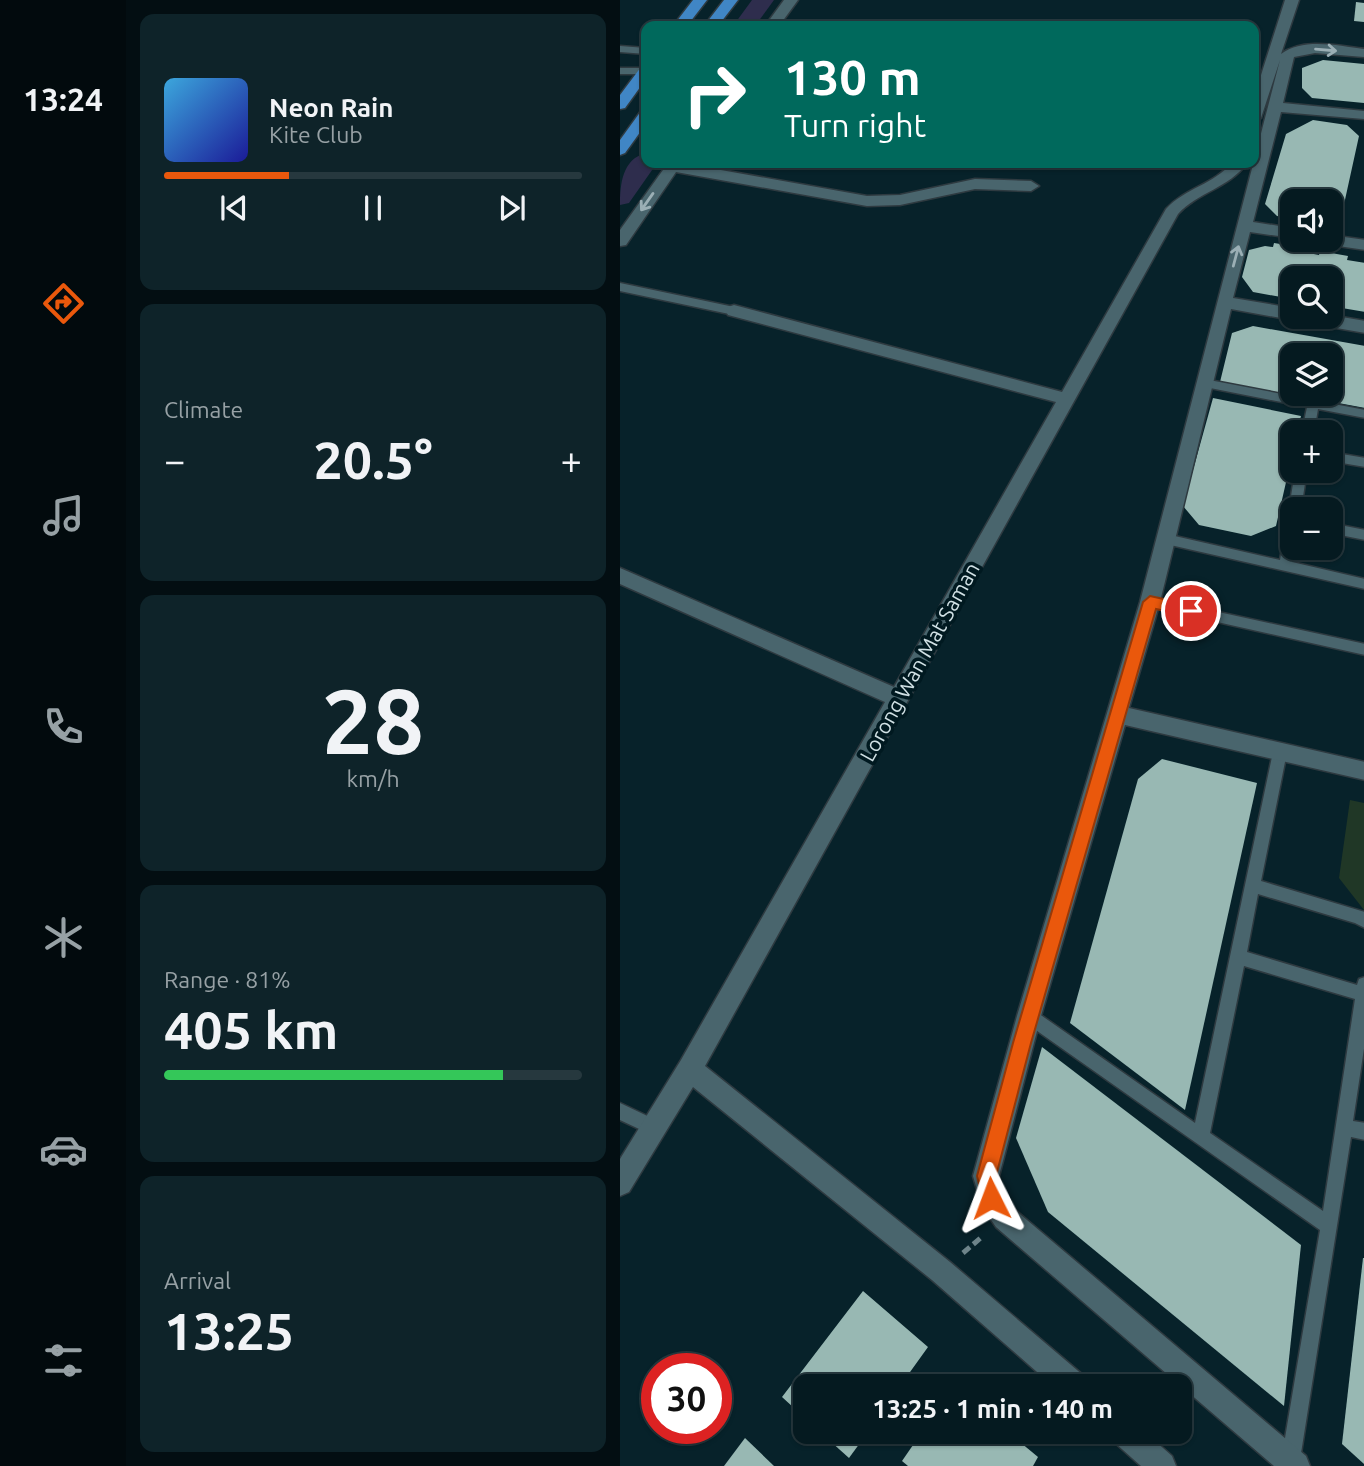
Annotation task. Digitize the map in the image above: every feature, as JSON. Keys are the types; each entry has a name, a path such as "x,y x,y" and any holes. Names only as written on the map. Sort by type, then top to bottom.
{"main road":[{"path":"684,21 700,0"},
{"path":"715,21 730,0"},
{"path":"620,105 641,78"},
{"path":"620,150 641,121"}],"street":[{"path":"776,21 791,0"},
{"path":"1259,102 1292,0"},
{"path":"1294,1464 1005,1218 991,1198 986,1176 1029,1016 1150,602 1288,55 1296,50 1309,48 1364,53"},
{"path":"1275,107 1364,115"},
{"path":"620,242 671,168"},
{"path":"689,168 867,201 900,200 975,184 1031,186"},
{"name":"Lorong Wan Mat Saman","path":"620,1183 691,1069 1172,212 1187,197 1232,173 1236,168"},
{"path":"1244,226 1280,231"},
{"path":"1343,241 1364,242"},
{"path":"1224,303 1280,312"},
{"path":"734,312 1066,400"},
{"path":"1343,323 1364,327"},
{"path":"620,576 899,699"},
{"path":"1117,714 1364,771"},
{"path":"691,1069 941,1271 1060,1374"},
{"path":"1137,1444 1162,1466"}],"lane":[{"path":"620,49 641,51"},
{"path":"620,71 641,71"},
{"path":"620,286 734,312"},
{"path":"1204,383 1280,398"},
{"path":"1323,406 1364,414"},
{"path":"1343,459 1364,463"},
{"path":"1343,531 1364,535"},
{"path":"1166,539 1364,584"},
{"path":"1285,566 1286,560"},
{"path":"1150,602 1364,650"},
{"path":"1201,1136 1280,752"},
{"path":"1253,886 1359,917 1364,921"},
{"path":"1239,957 1364,989 1294,1464"},
{"path":"1029,1016 1329,1226"},
{"path":"620,1111 654,1128"},
{"path":"1344,1127 1364,1132"}],"path":[{"path":"941,1271 1005,1218"}],"green space":[{"path":"1350,800 1364,803 1364,910 1339,878"}],"building":[{"path":"1356,2 1365,3 1365,22 1354,21"},
{"path":"1323,60 1365,64 1365,103 1312,98 1302,88 1302,68"},
{"path":"1313,120 1347,125 1359,136 1343,209 1343,189 1280,189 1280,217 1265,204 1286,134"},
{"path":"1274,243 1280,244 1280,252 1319,255 1320,252 1326,252 1348,256 1347,260 1365,263 1365,312 1343,308 1343,266 1280,266 1280,297 1253,292 1242,277 1249,250 1273,247"},
{"path":"1253,326 1365,346 1365,408 1343,404 1343,343 1280,343 1280,393 1220,382 1232,333"},
{"path":"1213,398 1301,416 1300,420 1280,420 1280,483 1286,483 1283,497 1280,497 1276,526 1251,536 1199,525 1183,506"},
{"path":"1162,759 1257,783 1185,1110 1070,1023 1138,779"},
{"path":"1042,1047 1301,1245 1284,1406 1048,1212 1016,1138"},
{"path":"1365,1258 1365,1465 1342,1444"},
{"path":"863,1291 928,1347 909,1374 800,1374"},
{"path":"793,1383 793,1407 782,1397"},
{"path":"745,1438 774,1466 724,1466"},
{"path":"833,1444 859,1444 849,1458"},
{"path":"914,1444 1022,1444 1038,1457 1033,1466 908,1466 902,1461"}],"waterway":[{"path":"748,21 763,0"},
{"path":"620,197 641,168"}],"route":[{"path":"991,1198 986,1176 1029,1016 1150,602 1191,611"}]}
